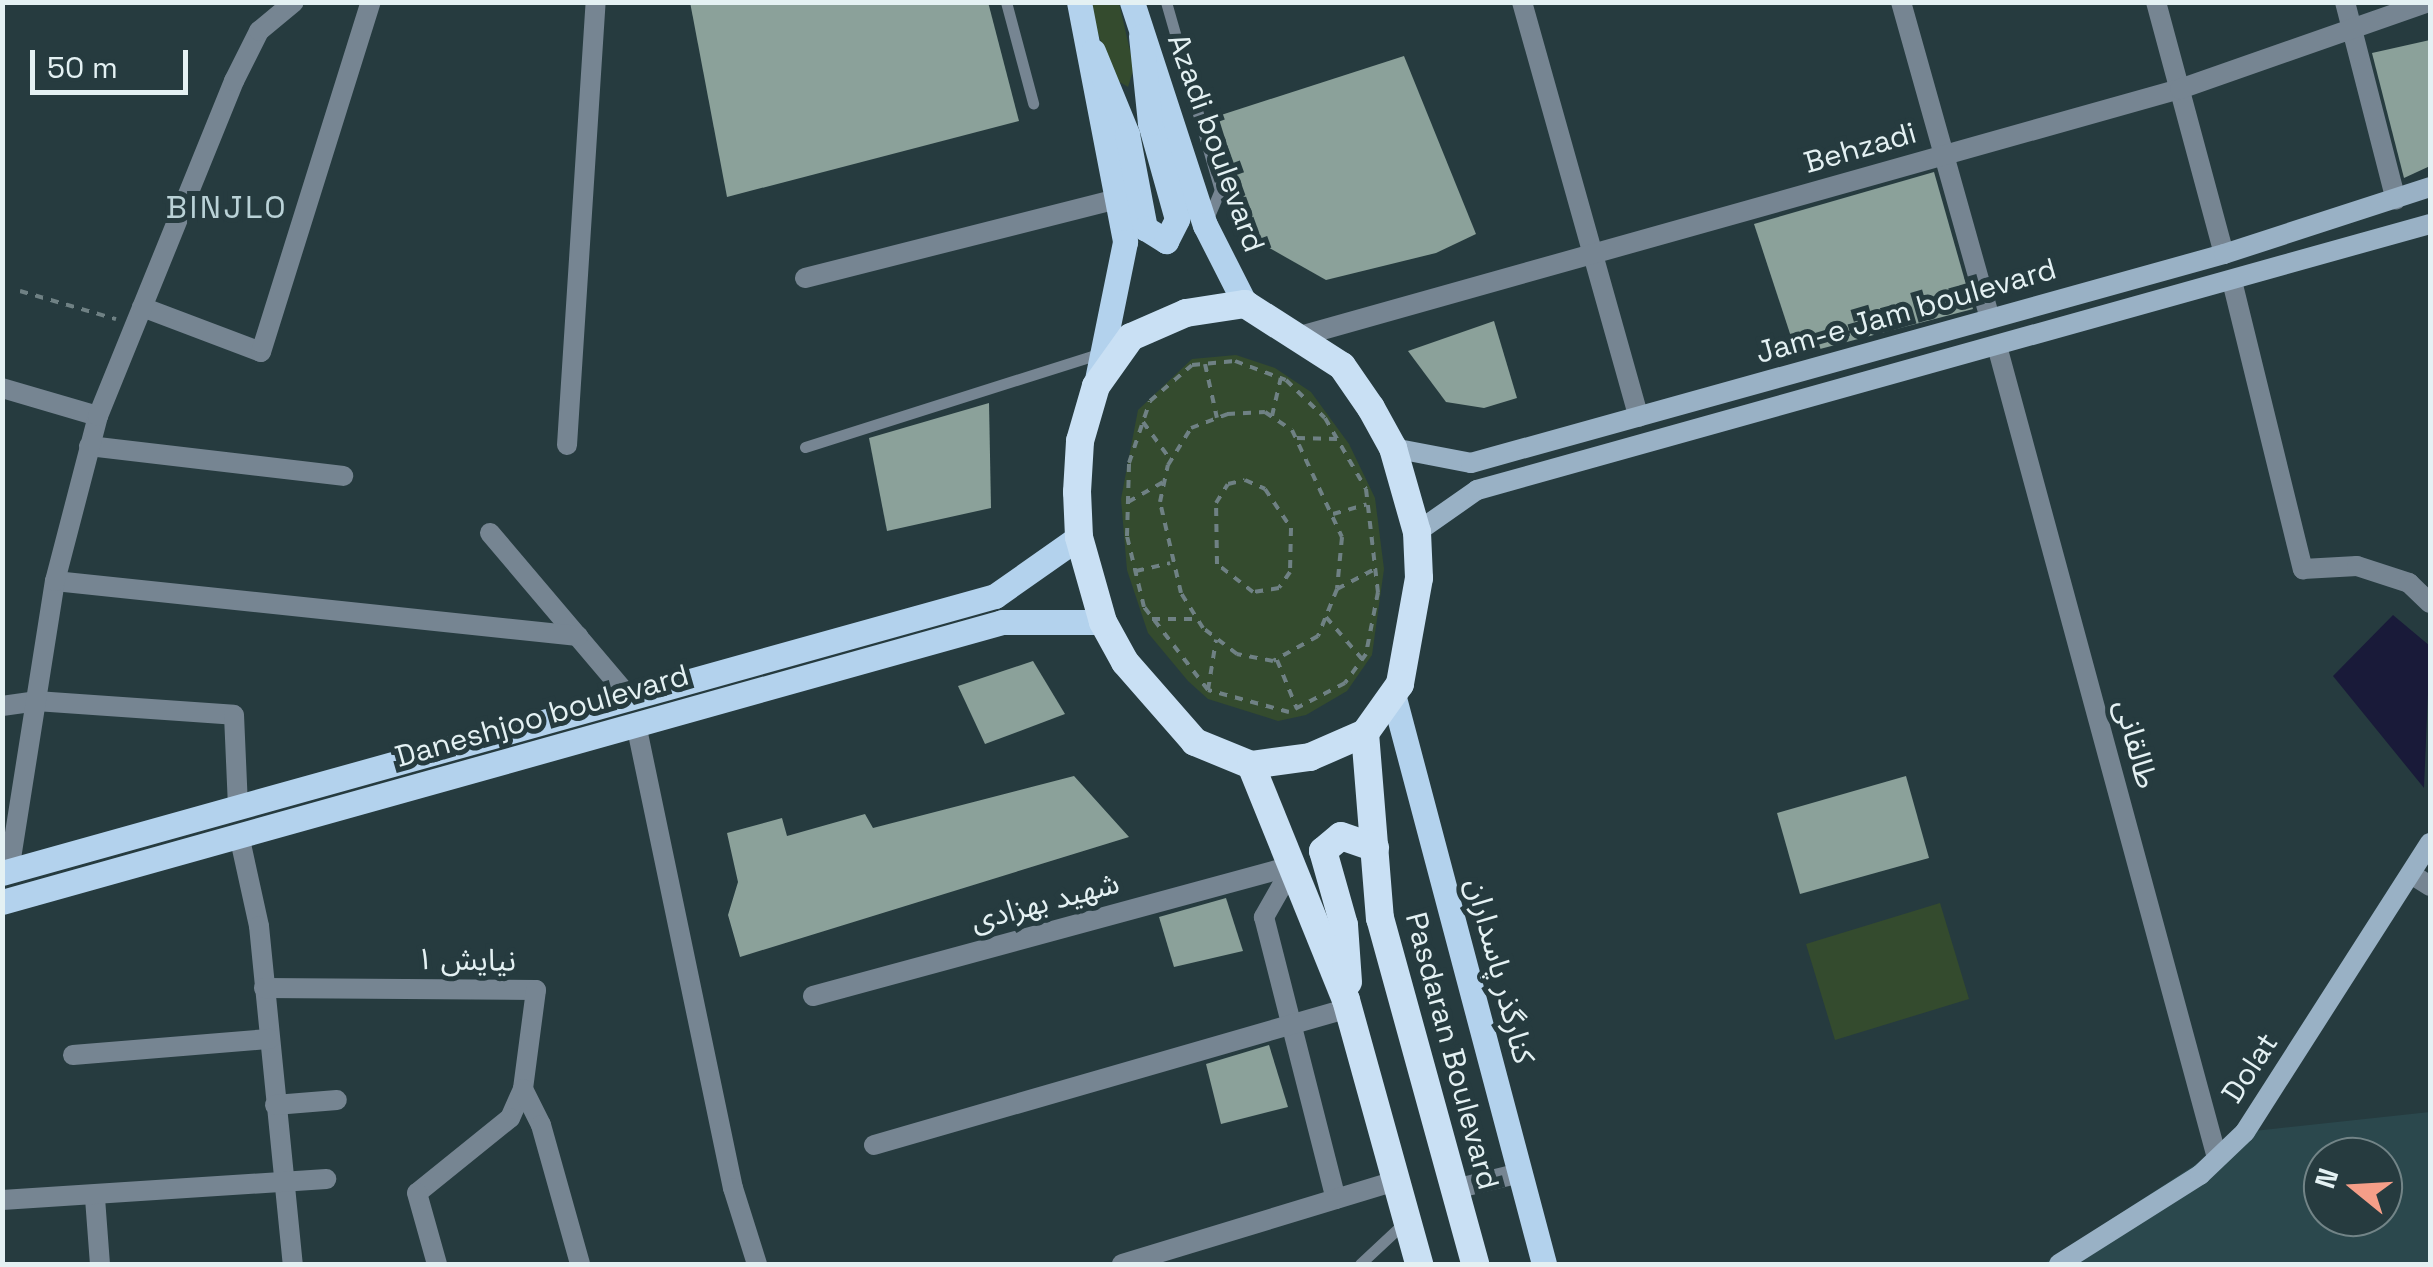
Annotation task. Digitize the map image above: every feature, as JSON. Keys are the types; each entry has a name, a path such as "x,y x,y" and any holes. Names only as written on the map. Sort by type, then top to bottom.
{"highway":[{"path":"1245,304 1304,335 1342,366 1393,448 1416,532 1416,629 1393,694 1365,733 1310,757 1251,766 1195,742 1154,704 1103,622 1079,537 1080,441 1096,386 1131,337 1186,313 1245,304"},
{"name":"Pasdaran Boulevard","path":"1365,733 1380,918 1476,1264"},
{"path":"1251,766 1347,1004 1419,1264"},
{"path":"1347,1004 1350,960 1323,851 1342,836 1375,848"}],"main road":[{"path":"1079,2 1093,51 1127,134 1145,228 1166,241 1178,220 1150,123 1141,36"},
{"name":"Azadi boulevard","path":"1132,2 1205,225 1245,304"},
{"path":"1093,51 1125,242 1096,386"},
{"name":"Jam-e Jam boulevard","path":"1393,448 1472,463 2224,254 2430,186"},
{"name":"Jam-e Jam boulevard","path":"1416,532 1477,490 2430,224"},
{"path":"1706,398 1712,425"},
{"name":"Daneshjoo boulevard","path":"6,872 995,596 1079,537"},
{"name":"Daneshjoo boulevard","path":"2,902 1002,622 1103,622"},
{"name":"کنارگذر پاسداران","path":"1393,694 1544,1264"},
{"name":"Dolat","path":"2058,1264 2217,1158 2245,1132 2430,843"}],"street":[{"path":"6,872 54,581 98,416 234,81 259,31 294,2"},
{"path":"138,316 261,352 371,2"},
{"path":"568,444 596,2"},
{"path":"1522,2 1591,258 1639,416"},
{"path":"1900,2 1940,156 1990,318"},
{"path":"2156,2 2224,254"},
{"path":"2344,2 2396,200"},
{"name":"Behzadi","path":"1304,335 1340,319 1591,258 2180,88 2429,2"},
{"path":"805,278 1118,199"},
{"path":"2232,281 2303,570 2357,566 2409,584 2430,603"},
{"name":"طالقانی","path":"1997,346 2217,1158"},
{"path":"2,388 98,416"},
{"path":"89,446 343,476"},
{"path":"490,532 630,698"},
{"path":"54,581 578,636"},
{"path":"2,706 36,701 234,714 238,807"},
{"path":"636,724 706,1054 757,1264"},
{"path":"239,835 264,988 293,1264"},
{"path":"1294,866 1264,918 1336,1199"},
{"name":"شهید بهزادی","path":"813,996 1294,866"},
{"path":"2411,874 2430,886"},
{"name":"نیایش ۱","path":"264,988 536,990 523,1089 510,1118 417,1193 436,1264"},
{"path":"874,1145 1291,1025 1347,1004"},
{"path":"73,1054 269,1039"},
{"path":"523,1089 542,1126 580,1264"},
{"path":"274,1105 337,1100"},
{"path":"1455,1189 1520,1174"},
{"path":"2,1200 95,1198 326,1179"},
{"path":"1122,1264 1396,1181"},
{"path":"95,1198 100,1264"}],"lane":[{"path":"1006,2 1033,103"},
{"path":"1166,2 1220,190 1205,225"},
{"path":"804,446 1102,353"},
{"path":"1360,1264 1406,1220"}],"path":[{"path":"20,290 138,316"},
{"path":"1235,361 1281,378 1337,439 1368,504 1378,592 1362,660 1345,683 1297,709 1208,690 1152,619 1136,571 1128,463 1150,401 1192,365 1205,364 1235,361"},
{"path":"1205,364 1217,418"},
{"path":"1272,416 1281,378"},
{"path":"1272,416 1297,438 1342,537 1337,589 1318,636 1277,660 1237,654 1216,639 1197,619 1172,562 1160,502 1164,482 1171,461 1191,428 1217,418 1272,416"},
{"path":"1144,422 1171,461"},
{"path":"1297,438 1337,439"},
{"path":"1245,480 1265,490 1290,528 1290,572 1271,590 1253,592 1217,564 1211,533 1228,484 1245,480"},
{"path":"1128,502 1164,482"},
{"path":"1333,514 1368,504"},
{"path":"1136,571 1172,562"},
{"path":"1337,589 1375,569"},
{"path":"1326,617 1362,660"},
{"path":"1152,619 1197,619"},
{"path":"1208,690 1216,639"},
{"path":"1277,660 1297,709"}],"shaded area":[{"path":"2393,615 2430,646 2424,788 2333,676"},
{"path":"2430,1112 2430,1264 2043,1264 2245,1132"}],"green space":[{"path":"1088,3 1119,3 1134,68 1128,87 1113,78"},
{"path":"1236,355 1275,368 1311,392 1349,444 1375,498 1384,569 1372,655 1347,691 1306,715 1278,721 1208,699 1188,681 1148,633 1127,570 1121,499 1138,410 1192,359"},
{"path":"1940,903 1969,999 1835,1040 1806,944"}],"building":[{"path":"690,2 988,2 1019,121 727,197"},
{"path":"2430,40 2430,166 2404,178 2372,53"},
{"path":"1404,56 1476,234 1436,253 1326,280 1257,241 1218,116"},
{"path":"1934,172 1973,309 1797,355 1754,224"},
{"path":"1494,321 1517,398 1484,408 1446,402 1408,351"},
{"path":"989,403 991,508 887,531 869,438"},
{"path":"1033,661 1065,714 985,744 958,686"},
{"path":"1074,776 1129,837 740,957 728,915 738,882 727,833 782,818 787,836 865,814 873,828"},
{"path":"1906,776 1929,858 1800,894 1777,813"},
{"path":"1226,898 1243,951 1174,967 1159,917"},
{"path":"1269,1045 1288,1107 1221,1124 1206,1064"}],"district":[{"name":"BINJLO","path":"227,207"}]}
